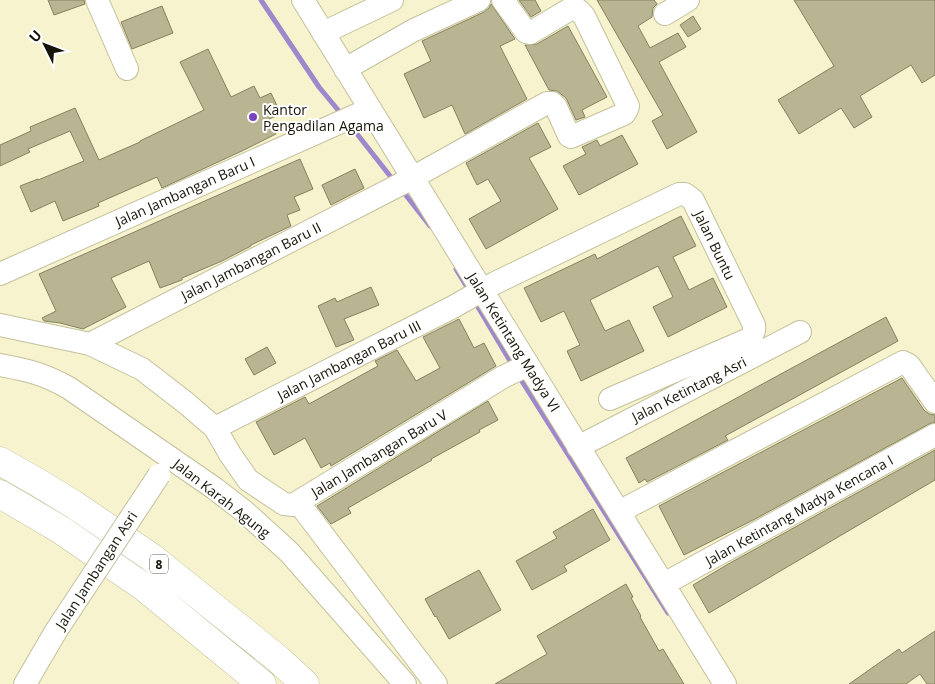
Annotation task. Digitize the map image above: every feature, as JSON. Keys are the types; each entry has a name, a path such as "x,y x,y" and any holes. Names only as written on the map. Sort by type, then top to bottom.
{"highway":[{"name":"8","path":"0,462 73,504 151,557 278,659 305,684"},
{"name":"8","path":"0,494 61,530 144,587 262,684"}],"street":[{"path":"97,0 127,69"},
{"name":"Jalan Ketintang Madya VI","path":"303,0 345,69 352,116 402,183 516,371 578,446 725,684"},
{"path":"323,33 392,0"},
{"path":"345,69 414,30 479,0"},
{"name":"Jalan Jambangan Baru II","path":"90,344 402,183 547,103 552,103 556,107 571,137 624,114 628,106 584,16 578,10 572,8 530,33 526,32 503,0"},
{"path":"665,14 688,0"},
{"name":"Jalan Jambangan Baru I","path":"0,274 352,116"},
{"name":"Jalan Buntu","path":"472,296 679,194 685,194 691,198 754,325 753,334 749,339 610,399"},
{"name":"Jalan Jambangan Baru III","path":"215,428 472,296"},
{"path":"0,325 90,344 142,369 215,428 248,480 284,504 293,505 298,502"},
{"name":"Jalan Ketintang Asri","path":"578,446 800,332"},
{"path":"620,513 903,362 909,365 935,402"},
{"name":"Jalan Karah Agung","path":"0,365 31,371 69,388 164,466 214,488 245,512 289,552 404,684"},
{"name":"Jalan Jambangan Baru V","path":"436,684 298,502 516,371"},
{"name":"Jalan Ketintang Madya Kencana I","path":"664,584 935,435"},
{"name":"Jalan Jambangan Asri","path":"25,684 56,631 164,466"}],"building":[{"path":"48,0 84,0 85,4 54,15"},
{"path":"519,0 535,0 541,11 531,17"},
{"path":"597,0 654,0 657,4 653,8 652,17 638,26 650,48 678,33 686,47 659,62 697,132 667,149 652,121 663,115"},
{"path":"794,0 935,0 935,75 922,83 911,65 860,96 872,117 854,128 841,108 799,134 778,100 834,66"},
{"path":"491,4 515,39 500,46 527,99 465,134 452,105 424,118 404,74 431,61 422,41 484,12"},
{"path":"162,6 173,33 132,49 121,22"},
{"path":"693,16 701,29 688,37 680,25"},
{"path":"568,26 607,97 582,110 585,117 576,120 566,98 557,91 549,90 525,45 537,44"},
{"path":"208,49 231,97 254,86 260,98 271,93 281,114 269,119 276,134 162,188 157,177 98,203 99,206 63,221 55,201 31,212 20,186 84,161 70,131 28,149 30,152 0,166 0,145 31,131 30,127 75,108 99,160 140,142 204,110 180,62"},
{"path":"538,123 551,147 529,158 558,209 486,249 469,219 501,201 488,179 477,185 466,163"},
{"path":"622,135 638,164 579,195 563,166 586,154 582,147 597,140 600,146"},
{"path":"300,159 313,189 294,197 300,210 287,215 291,226 222,261 182,278 182,280 160,288 149,261 111,278 126,307 83,329 44,321 42,318 56,311 39,274"},
{"path":"355,169 364,188 331,205 322,185"},
{"path":"681,216 696,246 673,257 689,290 713,278 727,307 668,337 653,307 673,297 658,266 590,300 605,331 629,320 644,351 581,381 567,351 580,345 564,311 541,322 524,288 595,254 597,259"},
{"path":"371,287 379,305 344,319 354,340 336,347 318,306 335,298 337,302"},
{"path":"886,317 898,341 725,436 728,440 647,482 645,479 639,483 626,458"},
{"path":"459,319 474,348 484,343 496,366 331,466 330,463 321,468 305,438 274,455 256,422 305,397 309,404 378,366 375,361 397,350 416,381 440,368 423,337"},
{"path":"267,347 276,363 254,375 245,359"},
{"path":"902,378 924,410 929,414 935,415 935,422 684,555 659,506"},
{"path":"488,401 498,420 348,508 351,513 331,524 317,506"},
{"path":"935,450 935,480 709,613 693,585"},
{"path":"593,509 610,540 564,566 567,571 532,590 516,561 557,538 553,532"},
{"path":"479,570 501,610 449,639 425,599"},
{"path":"626,584 640,617 659,651 663,649 684,684 495,684 547,654 537,636"},
{"path":"935,631 935,684 927,684 920,674 906,684 849,684 899,649 902,653"}],"waterway":[{"path":"261,0 319,87 343,116"},
{"path":"350,125 394,181"},
{"path":"401,189 430,226"},
{"path":"456,269 470,292"},
{"path":"475,302 513,366"},
{"path":"518,375 668,613"}],"place":[{"name":"Kantor Pengadilan Agama","path":"253,117"}]}
